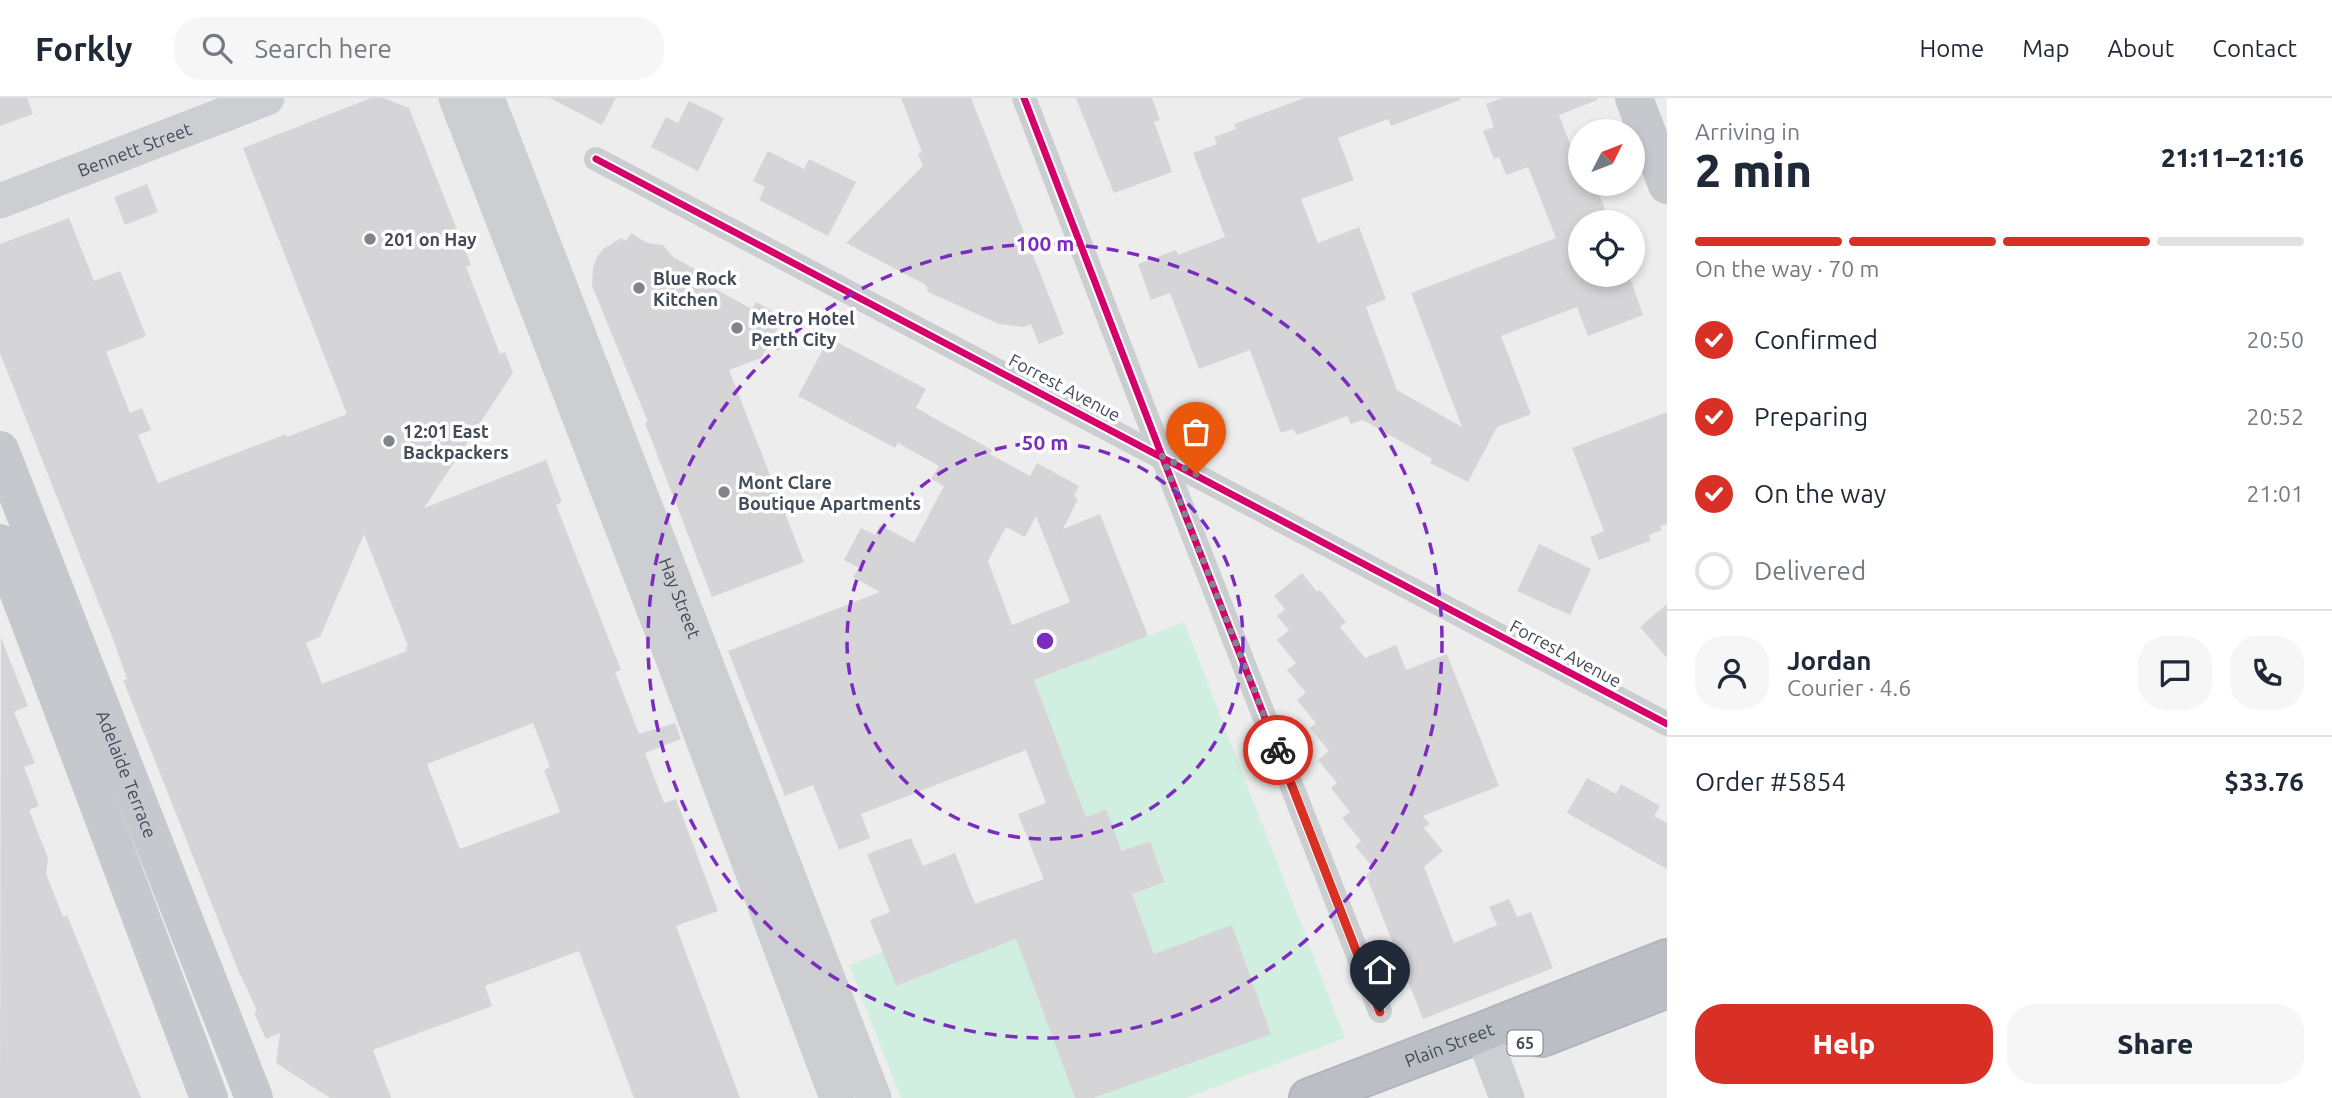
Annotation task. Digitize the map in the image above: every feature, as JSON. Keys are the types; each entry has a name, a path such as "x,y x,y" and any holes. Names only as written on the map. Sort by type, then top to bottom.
{"highway":[{"name":"Plain Street","path":"1384,1098 1486,1044 1667,958"},
{"name":"Plain Street","path":"1309,1098 1667,988"}],"main road":[{"name":"Bennett Street","path":"0,201 267,98"},
{"name":"Hay Street","path":"456,98 679,676 837,1098"},
{"name":"Hay Street","path":"487,98 874,1098"},
{"path":"1634,98 1667,185"},
{"name":"Adelaide Terrace","path":"0,450 254,1098"},
{"name":"Adelaide Terrace","path":"0,543 209,1098"},
{"path":"1486,1044 1507,1098"}],"street":[{"path":"1024,98 1380,1012"},
{"name":"Forrest Avenue","path":"596,159 1667,724"}],"green space":[{"path":"1184,622 1345,1038 1186,1098 1094,1098 1271,1033 1232,926 1154,954 1132,894 1165,882 1150,841 1123,851 1106,809 1086,817 1034,680"},
{"path":"1000,895 1075,1098 901,1098 849,965 883,952 896,986 992,948 975,903"}],"building":[{"path":"0,98 27,98 33,114 0,126"},
{"path":"371,98 384,98 409,108 471,265 466,267 500,354 505,352 513,373 424,508 546,460 562,502 556,505 621,670 615,672 639,734 675,723 681,739 645,753 664,803 676,799 718,911 676,926 740,1098 634,1098 579,951 485,986 492,1006 373,1050 391,1098 330,1098 276,1063 280,1033 266,1039 254,1013 257,1010 238,970 123,680 127,679 113,639 0,353 0,244 69,218 94,281 120,271 146,336 106,352 130,413 142,408 151,430 138,435 158,483 286,434 287,437 347,414 243,148","holes":["364,534 408,646 405,648 407,651 322,684 306,643 320,637","533,723 550,767 544,770 560,812 460,849 427,764"]},
{"path":"550,98 616,98 602,125"},
{"path":"901,98 971,98 1064,334 1039,344 1031,324 1024,327 999,324 928,292 926,285 846,243 923,166 918,154 922,152"},
{"path":"1076,98 1152,98 1160,120 1154,122 1172,172 1114,193"},
{"path":"1304,98 1460,98 1391,126 1388,119 1338,138 1354,180 1301,199 1318,243 1359,227 1386,299 1366,307 1397,390 1462,427 1411,293 1556,238 1528,167 1506,175 1499,157 1494,159 1483,131 1494,127 1486,104 1502,98 1597,98 1559,115 1568,139 1568,196 1600,196 1605,210 1568,210 1568,287 1633,287 1643,315 1588,336 1577,307 1501,336 1531,414 1497,427 1468,482 1430,463 1432,459 1363,420 1351,424 1347,416 1297,435 1293,429 1281,433 1250,350 1199,369 1170,293 1151,300 1138,264 1176,250 1178,255 1225,237 1193,153 1217,144 1214,137 1236,129 1234,124"},
{"path":"689,101 724,118 698,171 651,147 666,117 678,123"},
{"path":"768,151 804,169 809,159 856,182 828,236 759,200 765,187 753,181"},
{"path":"147,184 158,212 125,225 114,197"},
{"path":"631,233 647,243 663,245 673,257 713,279 710,286 752,309 756,302 784,317 761,358 729,370 804,562 712,597 645,423 648,422 592,286 593,267 597,257 603,249 621,238 626,241"},
{"path":"829,338 926,389 916,408 992,450 990,454 1030,476 1037,463 1079,486 1074,496 1078,499 1063,529 1100,514 1148,636 1034,680 1086,817 1106,809 1122,851 1150,841 1165,882 1132,894 1154,954 1232,925 1271,1034 1094,1098 1075,1098 1016,939 896,986 870,920 890,912 867,854 911,838 923,866 955,853 975,904 1044,879 1018,814 1046,803 1026,750 861,814 870,838 839,850 813,785 785,796 728,651 880,592 853,577 859,568 844,560 861,528 875,535 880,525 914,543 944,486 931,479 939,466 898,443 895,448 798,396","holes":["1036,516 1070,602 1012,625 988,561 1006,527 1025,537"]},
{"path":"1667,412 1667,524 1660,526 1662,530 1649,535 1650,541 1599,560 1590,537 1604,531 1572,448"},
{"path":"1539,544 1591,569 1570,615 1517,591"},
{"path":"1302,573 1346,622 1340,627 1365,658 1396,645 1406,670 1447,654 1499,786 1423,816 1430,824 1424,828 1443,851 1424,867 1454,943 1497,925 1489,907 1509,899 1517,917 1531,912 1553,968 1423,1019 1366,875 1374,869 1355,846 1361,841 1342,818 1350,812 1331,788 1337,783 1318,760 1329,751 1310,728 1316,723 1297,700 1306,693 1287,670 1296,663 1277,640 1289,630 1277,616 1285,609 1274,596"},
{"path":"1667,604 1667,658 1640,627"},
{"path":"1,638 28,706 14,712 35,763 24,767 39,806 29,810 48,858 46,874 63,917 67,915 141,1098 0,1098"},
{"path":"1587,778 1616,794 1621,784 1660,806 1654,816 1667,823 1667,869 1567,813"}],"cycle path":[{"path":"1024,98 1380,1011"},
{"path":"596,159 1667,724"}],"way so far":[{"path":"1196,474 1162,456 1278,750"}],"place":[{"name":"201 on Hay","path":"370,239"},
{"name":"Blue Rock Kitchen","path":"639,288"},
{"name":"Metro Hotel Perth City","path":"737,328"},
{"name":"12:01 East Backpackers","path":"389,441"},
{"name":"Mont Clare Boutique Apartments","path":"724,492"}],"route":[{"path":"1278,750 1380,1012"}]}
